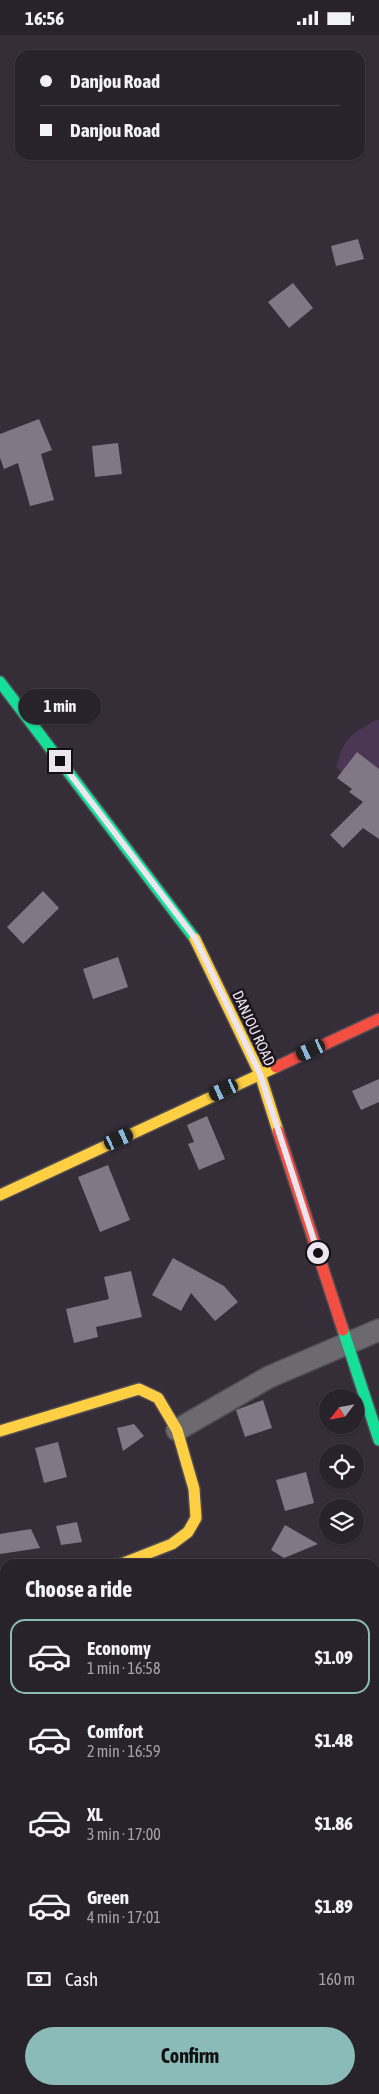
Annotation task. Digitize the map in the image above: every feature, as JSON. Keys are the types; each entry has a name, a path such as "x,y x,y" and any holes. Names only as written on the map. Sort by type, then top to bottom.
{"street":[{"name":"DANJOU ROAD","path":"0,682 195,938 260,1074 379,1440"},
{"path":"0,1195 379,1019"},
{"path":"177,1430 269,1377 379,1330"},
{"path":"0,1431 139,1389 158,1398 177,1430 194,1489 196,1518 188,1532 172,1544 134,1559"}],"shaded area":[{"path":"376,720 379,720 379,808 336,767 345,743 349,738"}],"building":[{"path":"358,239 364,259 336,266 331,246"},
{"path":"293,283 313,308 289,328 268,302"},
{"path":"39,419 52,450 41,454 54,500 30,506 18,463 4,469 0,458 0,434"},
{"path":"118,443 122,474 95,477 92,446"},
{"path":"357,752 379,769 379,839 363,828 343,848 330,835 363,802 349,792 352,789 337,778"},
{"path":"43,891 59,908 23,944 7,927"},
{"path":"118,957 128,987 93,999 83,969"},
{"path":"379,1079 379,1102 361,1110 352,1091"},
{"path":"207,1116 225,1159 199,1170 188,1144 194,1142 187,1125"},
{"path":"108,1165 130,1220 100,1232 78,1177"},
{"path":"173,1258 224,1286 238,1302 215,1321 191,1293 181,1311 152,1295"},
{"path":"131,1271 142,1317 96,1327 98,1337 74,1343 66,1309 109,1299 104,1277"},
{"path":"263,1400 272,1428 245,1437 236,1410"},
{"path":"134,1424 144,1436 123,1451 117,1428"},
{"path":"58,1442 67,1477 44,1483 35,1448"},
{"path":"306,1472 314,1503 285,1511 276,1480"},
{"path":"77,1522 82,1542 61,1545 56,1526"},
{"path":"285,1525 318,1544 284,1558 271,1550"},
{"path":"31,1529 40,1548 0,1554 0,1534"}],"traffic: fast":[{"path":"0,682 195,939"},
{"path":"343,1330 379,1440"}],"traffic: slow":[{"path":"195,939 260,1074 278,1131"},
{"path":"0,1195 276,1067"},
{"path":"0,1431 139,1389 158,1398 177,1430 194,1489 196,1518 188,1532 172,1544 134,1559"}],"traffic: jam":[{"path":"276,1067 379,1019"},
{"path":"278,1131 343,1330"}],"route":[{"path":"60,761 195,938 260,1074 318,1253"}]}
